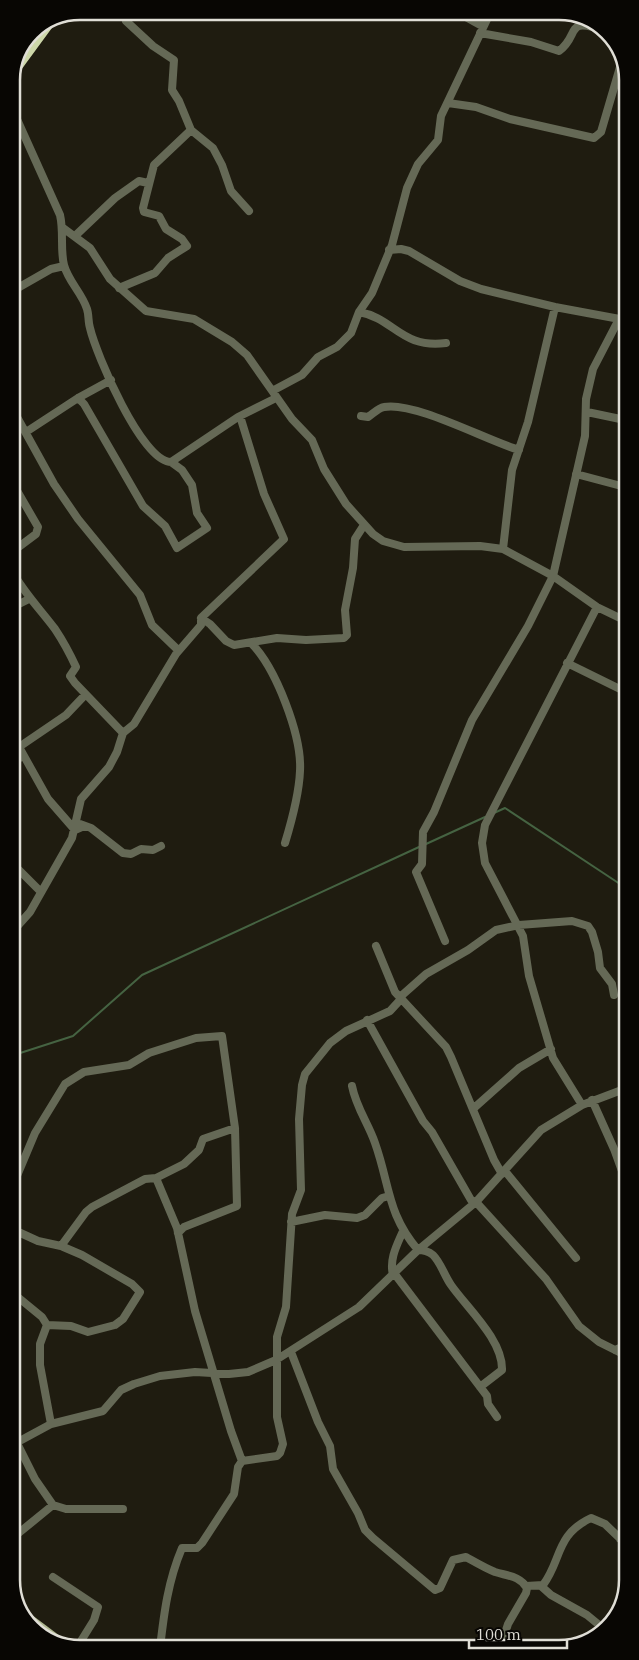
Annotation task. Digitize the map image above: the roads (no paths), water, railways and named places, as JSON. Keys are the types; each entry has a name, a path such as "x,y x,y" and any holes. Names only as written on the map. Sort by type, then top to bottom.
{"street":[{"path":"127,20 153,46 174,60 172,90 190,130 213,148 222,165 231,192 250,211"},
{"path":"467,20 481,30 559,51 578,27 583,25"},
{"path":"171,462 302,375 318,357 344,341 351,333 359,312 372,293 389,250 407,188 418,164 438,140 441,116 486,20"},
{"path":"448,103 476,107 510,119 594,138 601,132 618,75"},
{"path":"20,124 60,215 63,228 64,266 88,310 89,326 128,417 152,452 182,470 192,485 197,513 207,528 177,548 165,526 143,506 84,404 78,398"},
{"path":"119,288 155,273 168,258 187,246 182,239 166,229 158,216 144,212 143,208 150,187 148,183 158,160 172,150 190,130"},
{"path":"75,236 115,198 139,181 148,183"},
{"path":"63,228 94,253 105,272 119,288 146,311 194,319 232,342 254,361 275,394 312,440 332,483 364,525 383,541 404,547 480,546 503,550 553,576 597,608 619,618"},
{"path":"389,250 401,249 409,251 460,281 482,289 555,307 619,318"},
{"path":"20,287 51,269 64,266"},
{"path":"503,550 512,470 528,422 555,307"},
{"path":"359,312 369,314 406,338 431,345 446,343"},
{"path":"445,941 416,872 422,864 423,832 434,812 472,720 528,626 553,576 585,436 586,399 593,369 619,324"},
{"path":"26,432 78,398 111,380"},
{"path":"361,416 368,417 382,407 394,406 464,428 496,443 519,450"},
{"path":"587,412 619,419"},
{"path":"20,923 30,912 75,830 81,799 109,766 117,752 123,733 134,724 178,650 201,625 201,618 284,539 264,494 240,416"},
{"path":"20,421 54,484 78,519 140,595 152,625 178,650"},
{"path":"576,474 619,485"},
{"path":"20,496 38,527 36,534 20,546"},
{"path":"201,618 230,644 251,643 277,638 306,640 340,639 347,636 345,610 353,568 355,539 364,525"},
{"path":"20,584 28,598 64,643 76,667 70,676 85,695 123,733"},
{"path":"20,603 28,598"},
{"path":"582,1105 557,1066 529,976 526,946 519,925 507,908 484,863 482,843 485,825 597,608"},
{"path":"251,643 259,651 280,688 300,763 291,823 285,843"},
{"path":"567,664 619,689"},
{"path":"20,744 66,715 85,695"},
{"path":"20,753 48,799 75,830"},
{"path":"76,820 84,826 91,828 126,854 141,849 152,850 161,846"},
{"path":"75,830 84,826"},
{"path":"20,871 41,892"},
{"path":"161,1640 166,1598 172,1571 182,1548 197,1548 202,1544 234,1494 238,1467 242,1461 277,1456 282,1450 283,1444 277,1417 277,1337 286,1307 291,1222 301,1190 299,1119 305,1074 330,1042 346,1030 390,1011 400,998 426,974 468,950 482,938 496,930 519,925 572,921 588,926 598,952 600,968 612,984 614,995"},
{"path":"376,946 400,998 446,1047 474,1108 494,1160 576,1258"},
{"path":"367,1020 423,1121 432,1132 471,1200 476,1202 550,1284 579,1326 599,1342 619,1352"},
{"path":"20,1169 35,1133 65,1084 84,1072 129,1065 149,1053 196,1038 222,1036 235,1128 237,1206 184,1227 178,1232"},
{"path":"474,1108 519,1068 551,1049"},
{"path":"352,1086 355,1099 375,1143 389,1196 403,1231 418,1250"},
{"path":"20,1442 51,1424 103,1411 121,1390 134,1384 160,1376 248,1372 291,1352 359,1307 418,1250 476,1202 541,1130 582,1105 619,1091"},
{"path":"592,1100 619,1163"},
{"path":"61,1246 79,1220 92,1207 145,1179 156,1178 184,1164 199,1150 203,1139 235,1128"},
{"path":"156,1178 178,1232 195,1311 231,1431 242,1461"},
{"path":"291,1222 325,1215 357,1218 365,1215 382,1198 389,1196"},
{"path":"403,1231 395,1247 391,1268 393,1274 480,1387 497,1418"},
{"path":"20,1233 38,1241 61,1246 82,1255 132,1284 140,1292 123,1319 115,1324 88,1332 71,1326 47,1325"},
{"path":"418,1250 424,1250 432,1254 451,1284 477,1317 497,1350 502,1370 480,1387"},
{"path":"20,1299 42,1317 47,1325"},
{"path":"47,1325 40,1344 40,1365 51,1424"},
{"path":"615,1350 619,1348"},
{"path":"291,1352 318,1422 330,1446 333,1469 365,1530 372,1538 435,1590 440,1588 453,1560 466,1557 494,1572 516,1577 526,1586 541,1586 551,1595 587,1615 599,1625"},
{"path":"20,1451 35,1479 53,1505 66,1509 122,1509"},
{"path":"20,1532 53,1505"},
{"path":"541,1586 546,1581 556,1553 571,1531 581,1522 591,1518 604,1524 619,1538"},
{"path":"53,1577 98,1607 98,1612 82,1640"},
{"path":"503,1640 508,1624 526,1593 526,1586"}],"waterway":[{"path":"494,813 505,808 619,883"},
{"path":"426,844 485,817"},
{"path":"20,1053 73,1036 142,975 419,847"}]}
